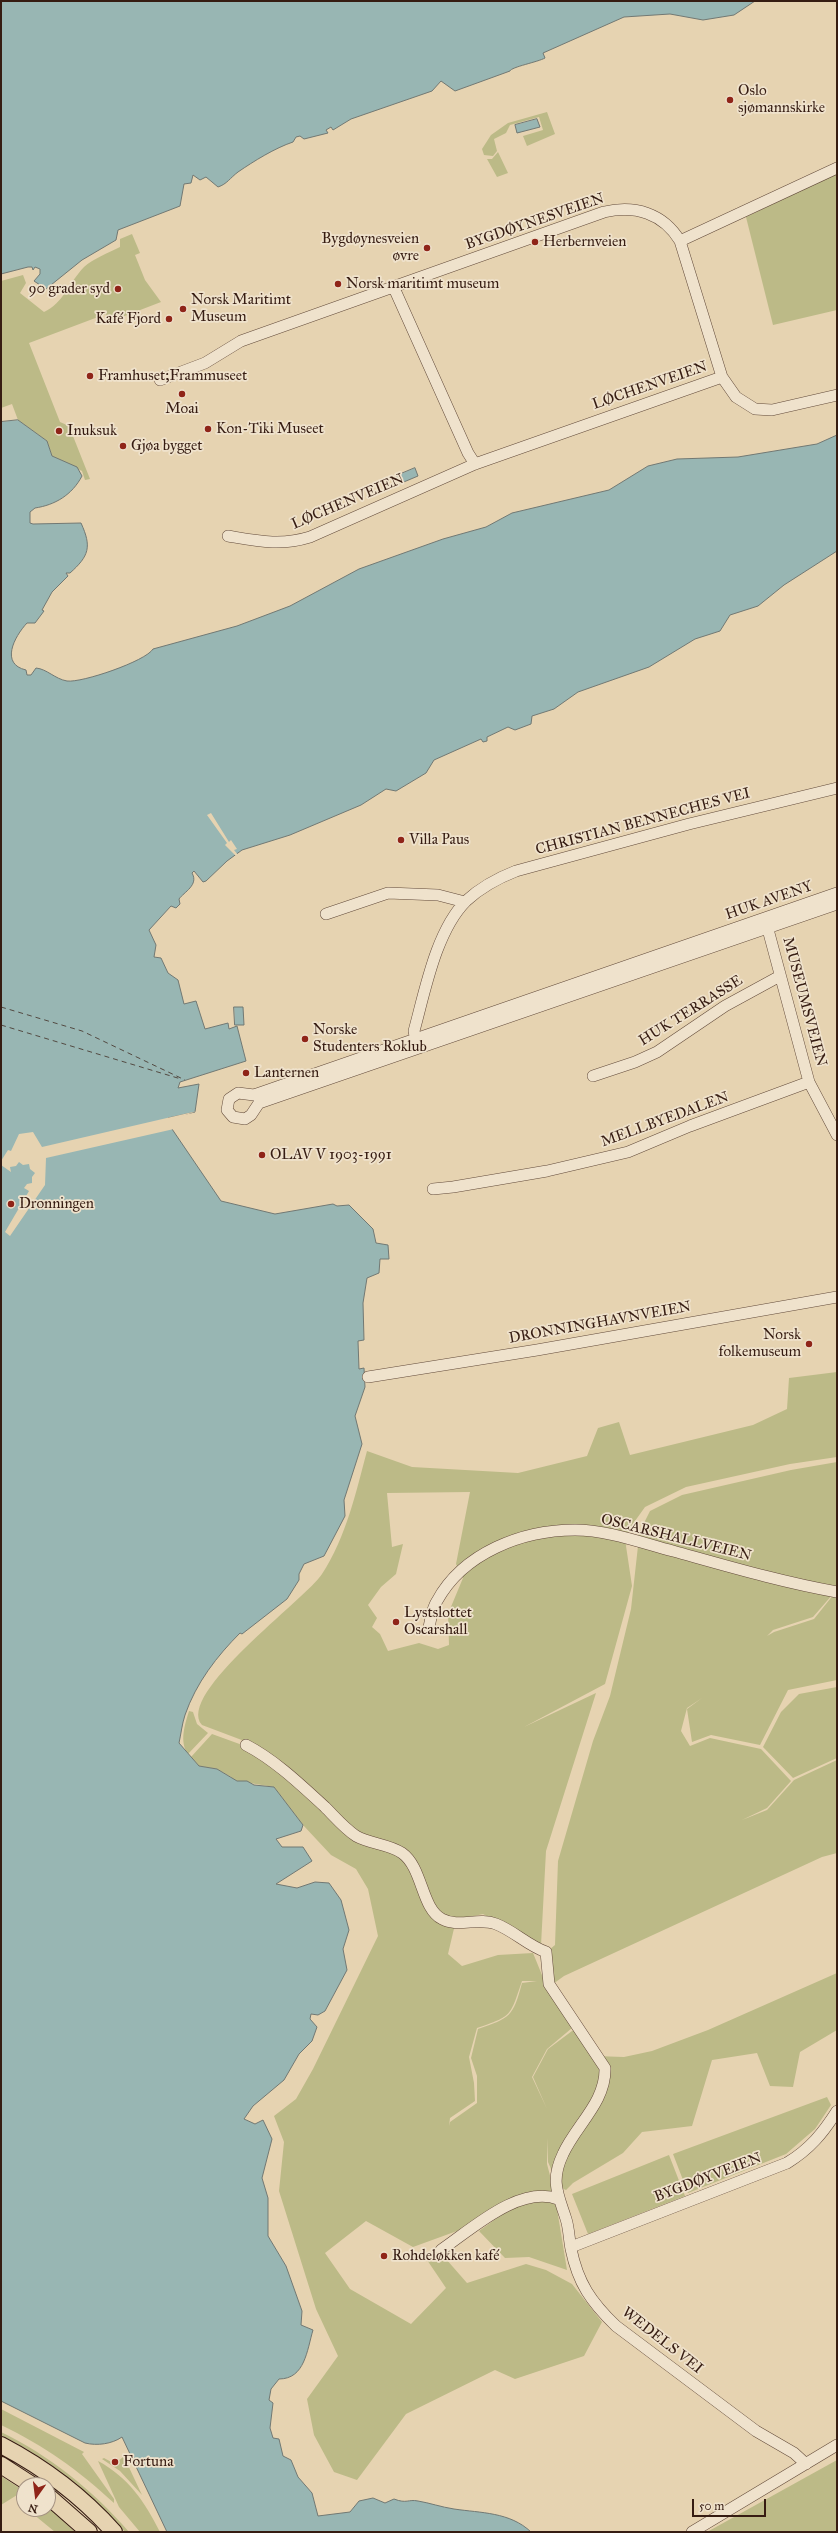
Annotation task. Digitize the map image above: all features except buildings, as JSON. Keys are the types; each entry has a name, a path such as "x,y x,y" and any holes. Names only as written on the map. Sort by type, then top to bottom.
{"highway":[{"path":"1,2445 24,2457 66,2487 114,2532"},
{"path":"1,2466 19,2477"},
{"path":"56,2503 89,2532"}],"street":[{"path":"680,241 837,168"},
{"name":"BYGDØYNESVEIEN","path":"160,380 205,363 241,341 612,210 636,209 653,215 667,223 680,241 722,377 736,397 755,409 779,408 837,395"},
{"path":"394,288 468,453 475,464"},
{"name":"LØCHENVEIEN","path":"228,536 270,543 305,539 475,464 722,377"},
{"name":"CHRISTIAN BENNECHES VEI","path":"416,1044 414,1031 442,939 465,902 500,878 516,871 689,824 837,788"},
{"path":"326,914 388,893 438,895 465,902"},
{"name":"HUK AVENY","path":"343,1070 254,1095 238,1093 229,1099 227,1110 233,1117 245,1119 251,1115 258,1103 343,1070 767,923 837,894"},
{"name":"HUK AVENY","path":"767,923 837,904"},
{"name":"MUSEUMSVEIEN","path":"767,923 809,1082 837,1134"},
{"name":"HUK TERRASSE","path":"593,1076 635,1062 657,1052 725,1006 780,976"},
{"name":"MELLBYEDALEN","path":"432,1188 453,1188 547,1172 628,1152 690,1126 809,1082"},
{"name":"DRONNINGHAVNVEIEN","path":"368,1377 537,1350 837,1297"},
{"name":"OSCARSHALLVEIEN","path":"429,1627 436,1603 446,1586 460,1571 483,1553 523,1537 576,1530 641,1542 779,1580 837,1592"},
{"name":"WEDELS VEI","path":"246,1745 272,1761 356,1836 401,1853 415,1868 434,1913 442,1919 458,1924 485,1921 495,1924 514,1932 531,1946 546,1952 549,1984 605,2068 605,2080 599,2098 563,2154 557,2172 558,2199 566,2219 576,2272 585,2291 616,2326 756,2431 794,2453 806,2464"},
{"name":"BYGDØYVEIEN","path":"571,2247 787,2163 807,2150 822,2135 837,2111"},
{"path":"441,2250 507,2205 533,2196 546,2195 558,2199"},
{"path":"692,2532 837,2445"}],"shaded area":[{"path":"547,112 555,134 527,146 523,136 543,130 539,117 510,125 506,133 494,139 497,151 493,156 484,155 482,149 491,135 508,123"},
{"path":"498,152 508,173 497,177 487,159 492,159"},
{"path":"837,173 837,310 773,325 746,217"},
{"path":"132,234 140,253 135,255 145,280 161,302 109,322 106,314 29,343 60,422 69,426 90,479 85,480 82,471 52,456 47,441 18,420 12,404 1,408 1,281 23,275 26,283 20,293 44,312 56,304 84,267 120,247 120,239"},
{"path":"837,1372 837,1457 790,1464 686,1487 645,1507 630,1528 626,1546 632,1586 605,1684 524,1727 596,1693 546,1851 541,1945 483,1914 456,1920 448,1954 462,1966 498,1955 533,1953 544,1980 572,2028 547,2049 532,2077 547,2109 533,2077 548,2049 576,2028 595,2056 624,2057 652,2051 708,2030 837,1973 837,2030 800,2052 793,2087 770,2086 757,2053 712,2060 692,2126 642,2132 623,2153 573,2183 566,2190 559,2187 548,2162 547,2138 547,2164 554,2191 534,2191 503,2203 468,2227 413,2247 366,2221 325,2253 350,2289 411,2324 446,2288 425,2257 439,2251 467,2283 526,2264 546,2270 572,2284 602,2322 584,2356 515,2379 495,2370 406,2414 357,2480 334,2472 314,2435 307,2399 338,2356 316,2309 279,2191 284,2142 274,2116 296,2099 313,2069 378,1936 368,1889 356,1869 331,1855 303,1825 274,1787 232,1780 231,1777 217,1769 199,1766 191,1757 212,1734 245,1746 247,1742 202,1725 199,1711 207,1692 224,1670 322,1574 338,1545 344,1530 367,1451 412,1467 518,1473 587,1456 598,1428 619,1422 630,1455 753,1425 787,1409 789,1378","holes":["470,1492 456,1564 463,1578 448,1614 449,1645 438,1649 419,1643 388,1651 380,1634 372,1627 377,1618 368,1605 381,1587 396,1574 403,1544 392,1547 387,1493","522,1981 537,1981 522,1983 516,2003 509,2015 504,2019 478,2029 471,2058 477,2076 477,2103 450,2122 449,2126 450,2118 475,2101 474,2083 469,2057 477,2028 498,2021 508,2013 512,2008"]},
{"path":"837,1462 837,1680 788,1690 760,1745 711,1735 692,1742 687,1709 702,1698 687,1708 681,1731 690,1746 710,1738 761,1749 791,1781 767,1808 742,1820 767,1810 794,1780 837,1760 837,1853 822,1857 564,1976 553,1984 549,1950 555,1945 558,1861 593,1741 610,1696 631,1609 638,1546 833,1594 813,1617 773,1630 767,1636 774,1632 814,1619 834,1594 795,1580 637,1537 650,1511 682,1495 791,1470"},
{"path":"837,1687 837,1758 793,1778 763,1747 781,1712 799,1694"},
{"path":"189,1711 193,1712 197,1724 208,1733 188,1754 185,1749 183,1739"},
{"path":"827,2097 831,2105 815,2129 786,2154 688,2193 673,2154"},
{"path":"669,2155 685,2196 588,2234 572,2194"},
{"path":"537,2200 556,2203 567,2270 529,2257 505,2258 479,2231 511,2208"},
{"path":"1,2409 84,2452 82,2454 114,2499 114,2503 74,2469 47,2450 1,2425"},
{"path":"1,2432 19,2441 70,2475 101,2502 129,2532 125,2532 98,2503 68,2477 35,2454 1,2435"},
{"path":"123,2457 142,2495 120,2471 102,2459 104,2458 115,2464"},
{"path":"837,2460 837,2532 707,2532"},
{"path":"98,2461 109,2467 135,2491 148,2510 160,2532 140,2532 119,2507"},
{"path":"1,2476 16,2486 16,2496 1,2505"},
{"path":"56,2514 75,2532 55,2532 37,2517 56,2517"}],"water":[{"path":"1,1 755,1 734,15 703,20 670,14 624,17 543,53 545,58 542,60 512,69 455,91 441,81 432,91 351,119 333,130 331,127 326,130 328,133 304,139 300,136 296,137 293,142 258,159 218,187 206,177 200,180 193,175 191,183 184,184 180,206 118,230 116,240 82,260 46,289 34,281 40,274 40,269 35,267 33,270 32,267 28,267 1,274"},
{"path":"537,119 540,127 517,133 515,125"},
{"path":"18,420 47,441 52,456 77,467 82,476 68,494 56,502 35,508 30,512 30,523 33,524 81,523 87,539 87,551 76,567 70,573 66,573 68,576 52,592 42,610 44,611 35,623 27,623 22,629 14,642 11,656 13,662 18,667 26,670 27,675 31,675 36,668 44,670 67,681 86,679 99,675 127,665 148,654 153,649 237,626 290,606 359,569 443,539 486,527 512,513 609,490 648,466 677,459 738,457 817,444 837,435 837,551 784,585 758,606 730,615 720,631 695,639 649,667 578,692 554,709 532,716 531,724 515,730 508,727 487,737 487,741 483,742 481,739 434,760 426,773 396,791 386,789 361,805 290,835 242,850 227,861 206,881 203,882 194,871 192,873 194,881 190,888 179,899 180,904 176,908 171,906 149,930 156,945 154,957 161,958 168,973 178,980 184,1004 196,1001 205,1029 228,1023 229,1029 237,1026 246,1061 180,1082 178,1088 199,1084 195,1112 168,1118 172,1129 221,1201 275,1214 333,1204 337,1206 349,1205 373,1229 376,1243 388,1245 389,1259 380,1259 379,1273 367,1278 363,1303 364,1340 358,1341 359,1369 364,1368 365,1387 355,1416 362,1444 344,1500 345,1516 324,1556 304,1564 299,1574 299,1580 287,1599 242,1634 240,1633 215,1661 201,1681 190,1703 184,1718 179,1743 199,1766 217,1769 237,1781 247,1781 254,1785 274,1787 303,1825 301,1831 276,1839 282,1847 303,1847 312,1861 276,1884 297,1888 315,1882 329,1883 341,1900 349,1930 343,1949 347,1970 325,2011 318,2015 311,2014 310,2019 317,2027 312,2041 299,2054 284,2080 253,2106 244,2119 255,2124 263,2120 272,2139 262,2178 268,2198 268,2236 286,2266 302,2311 301,2325 313,2330 304,2362 300,2369 288,2378 279,2379 271,2389 269,2400 273,2403 270,2428 273,2438 279,2439 283,2456 291,2460 298,2477 312,2493 318,2516 350,2512 359,2501 373,2498 385,2503 394,2499 495,2514 523,2525 531,2532 167,2532 122,2437 104,2444 85,2443 1,2401 1,422"},
{"path":"415,468 418,476 399,484 396,476"},
{"path":"234,1007 243,1007 244,1025 235,1025"}],"pier":[{"path":"211,813 229,842 231,840 237,849 234,850 238,855 236,856 225,845 227,843 207,815"},
{"name":"Dronningen","path":"197,1111 171,1120 174,1129 46,1158 45,1185 10,1236 5,1232 29,1191 24,1188 27,1184 32,1183 32,1177 35,1173 30,1169 29,1164 23,1165 19,1162 16,1166 10,1167 11,1172 1,1165 1,1161 8,1150 11,1151 19,1134 33,1132 42,1147"}],"ferry route":[{"path":"1,1007 82,1031 185,1080"},
{"path":"1,1025 181,1079"}],"place":[{"name":"Oslo sjømannskirke","path":"730,100"},
{"name":"Herbernveien","path":"535,242"},
{"name":"Bygdøynesveien øvre","path":"427,248"},
{"name":"Norsk maritimt museum","path":"338,284"},
{"name":"90 grader syd","path":"118,289"},
{"name":"Norsk Maritimt Museum","path":"183,309"},
{"name":"Kafé Fjord","path":"169,319"},
{"name":"Framhuset;Frammuseet","path":"90,376"},
{"name":"Moai","path":"182,394"},
{"name":"Kon-Tiki Museet","path":"208,429"},
{"name":"Inuksuk","path":"59,431"},
{"name":"Gjøa bygget","path":"123,446"},
{"name":"Villa Paus","path":"401,840"},
{"name":"Norske Studenters Roklub","path":"305,1039"},
{"name":"Lanternen","path":"246,1073"},
{"name":"OLAV V 1903-1991","path":"262,1155"},
{"name":"Dronningen","path":"11,1204"},
{"name":"Norsk folkemuseum","path":"809,1344"},
{"name":"Lystslottet Oscarshall","path":"396,1622"},
{"name":"Rohdeløkken kafé","path":"384,2256"},
{"name":"Fortuna","path":"115,2462"}]}
